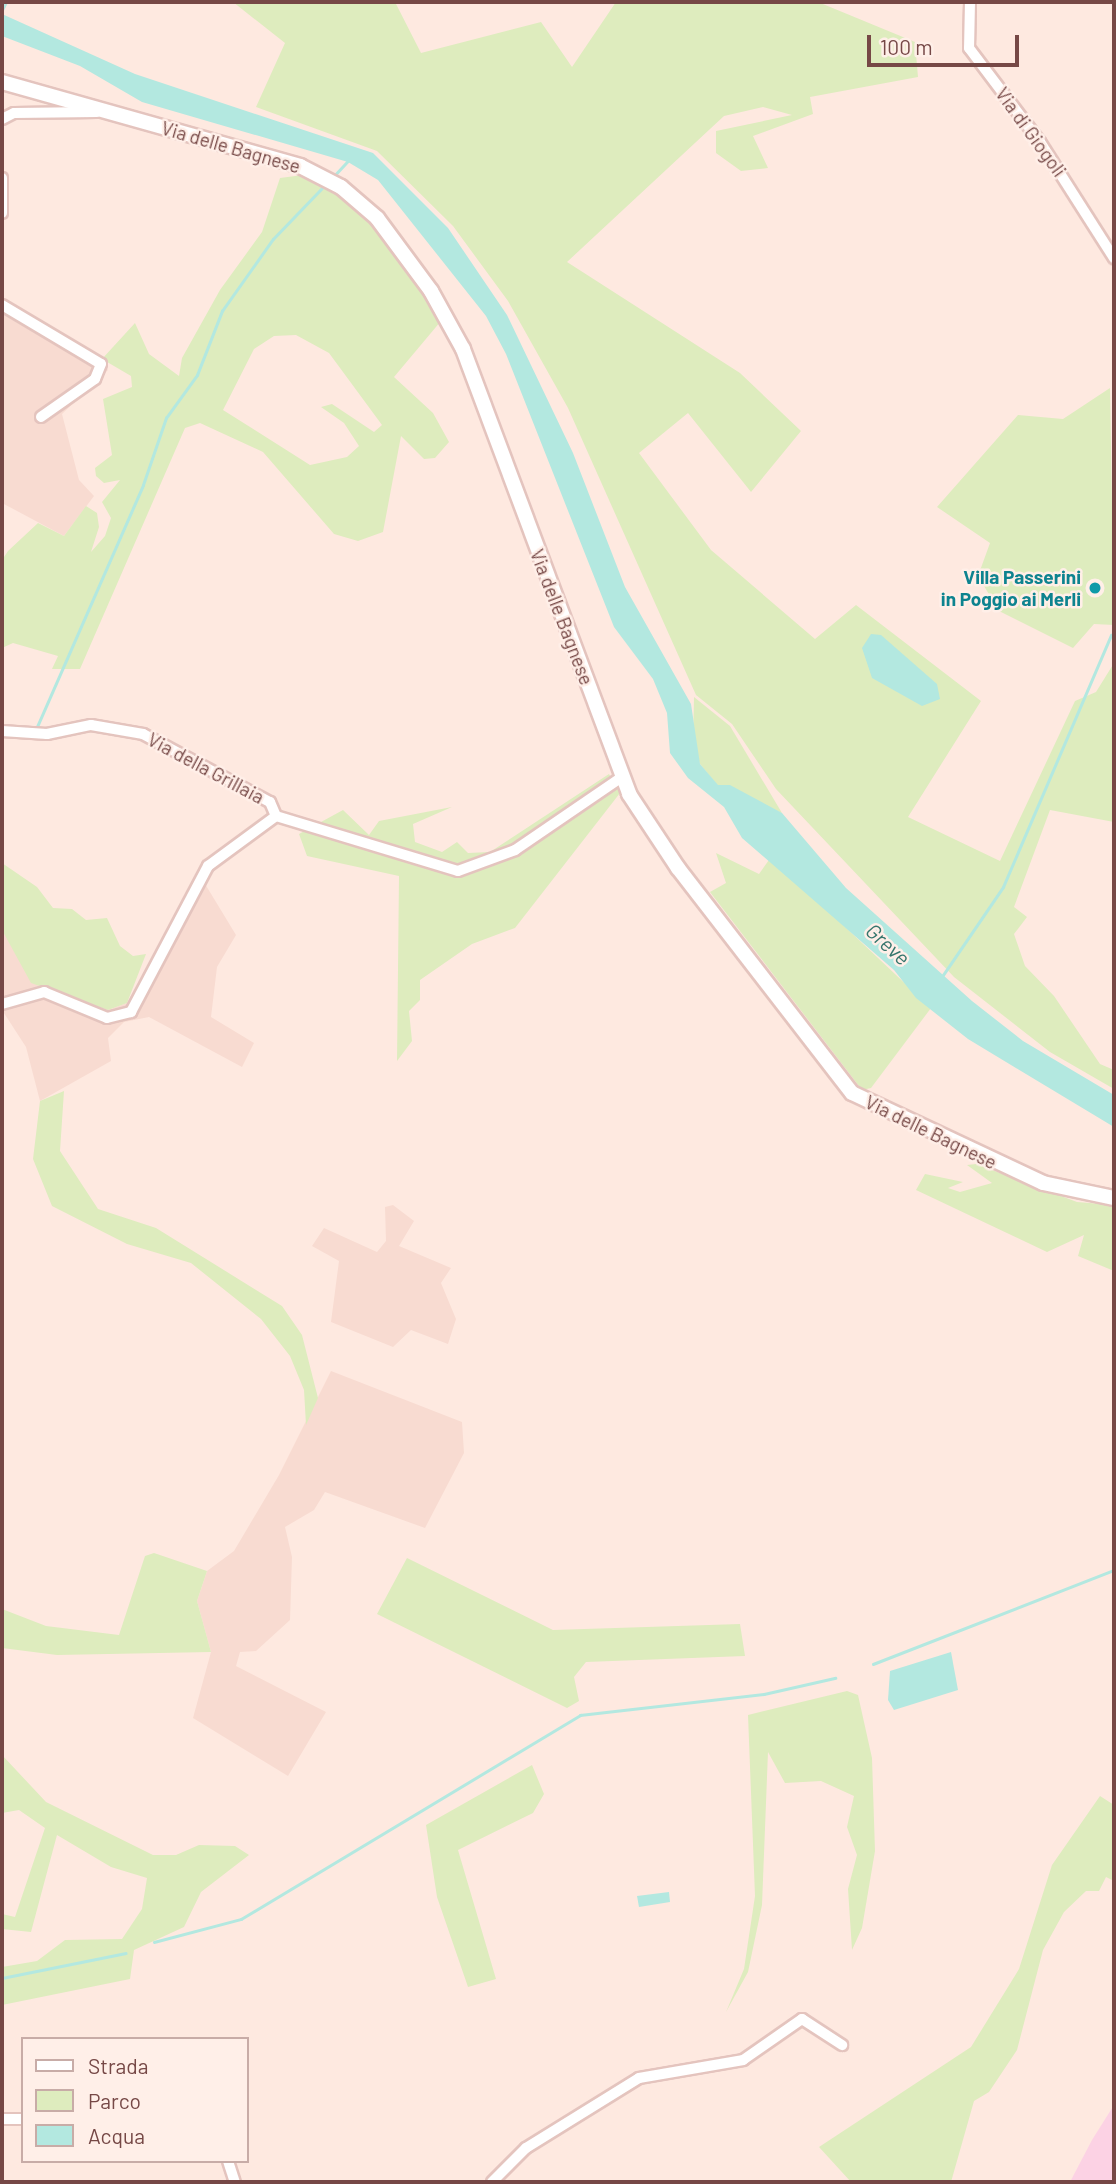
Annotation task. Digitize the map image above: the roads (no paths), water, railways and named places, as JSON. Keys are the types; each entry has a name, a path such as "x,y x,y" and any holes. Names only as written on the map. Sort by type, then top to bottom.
{"main road":[{"name":"Via delle Bagnese","path":"2,82 321,175 360,201 405,254 463,349 621,777 658,841 852,1093 1044,1183 1114,1198"}],"street":[{"name":"Via di Giogoli","path":"970,2 968,48 1040,142 1114,258"},
{"path":"2,119 14,113 104,111"},
{"path":"2,178 2,213"},
{"path":"2,305 101,364 95,379 41,417"},
{"name":"Via della Grillaia","path":"2,731 47,734 91,725 143,734 270,802 276,816"},
{"path":"2,1003 44,992 107,1018 131,1012 208,866 276,816 458,871 515,850 621,777"},
{"path":"492,2182 526,2148 639,2078 743,2060 802,2019 842,2045"},
{"path":"2,2119 21,2119"},
{"path":"229,2163 235,2182"}],"water":[{"name":"Greve","path":"2,14 135,74 373,153 448,228 507,315 573,453 625,587 691,704 700,764 718,785 730,785 782,813 846,888 972,1001 1023,1041 1114,1095 1114,1127 968,1039 916,998 894,970 742,838 724,807 688,778 670,753 667,713 653,679 614,627 506,354 486,316 378,180 348,162 142,102 80,66 2,36"},
{"path":"871,634 881,635 937,684 940,699 922,706 872,678 862,648"},
{"path":"951,1652 958,1690 894,1710 888,1700 890,1671"},
{"path":"669,1892 670,1902 639,1907 637,1896"}],"waterway":[{"path":"2,10 6,2"},
{"path":"332,178 349,160"},
{"path":"36,729 143,485 166,418 197,375 222,311 273,239 325,185"},
{"path":"941,978 1003,887 1111,635"},
{"path":"873,1664 1114,1570"},
{"path":"154,1942 241,1919 580,1715 764,1694 835,1678"},
{"path":"2,1978 126,1953"}],"place":[{"name":"Villa Passerini in Poggio ai Merli","path":"1095,588"}]}
